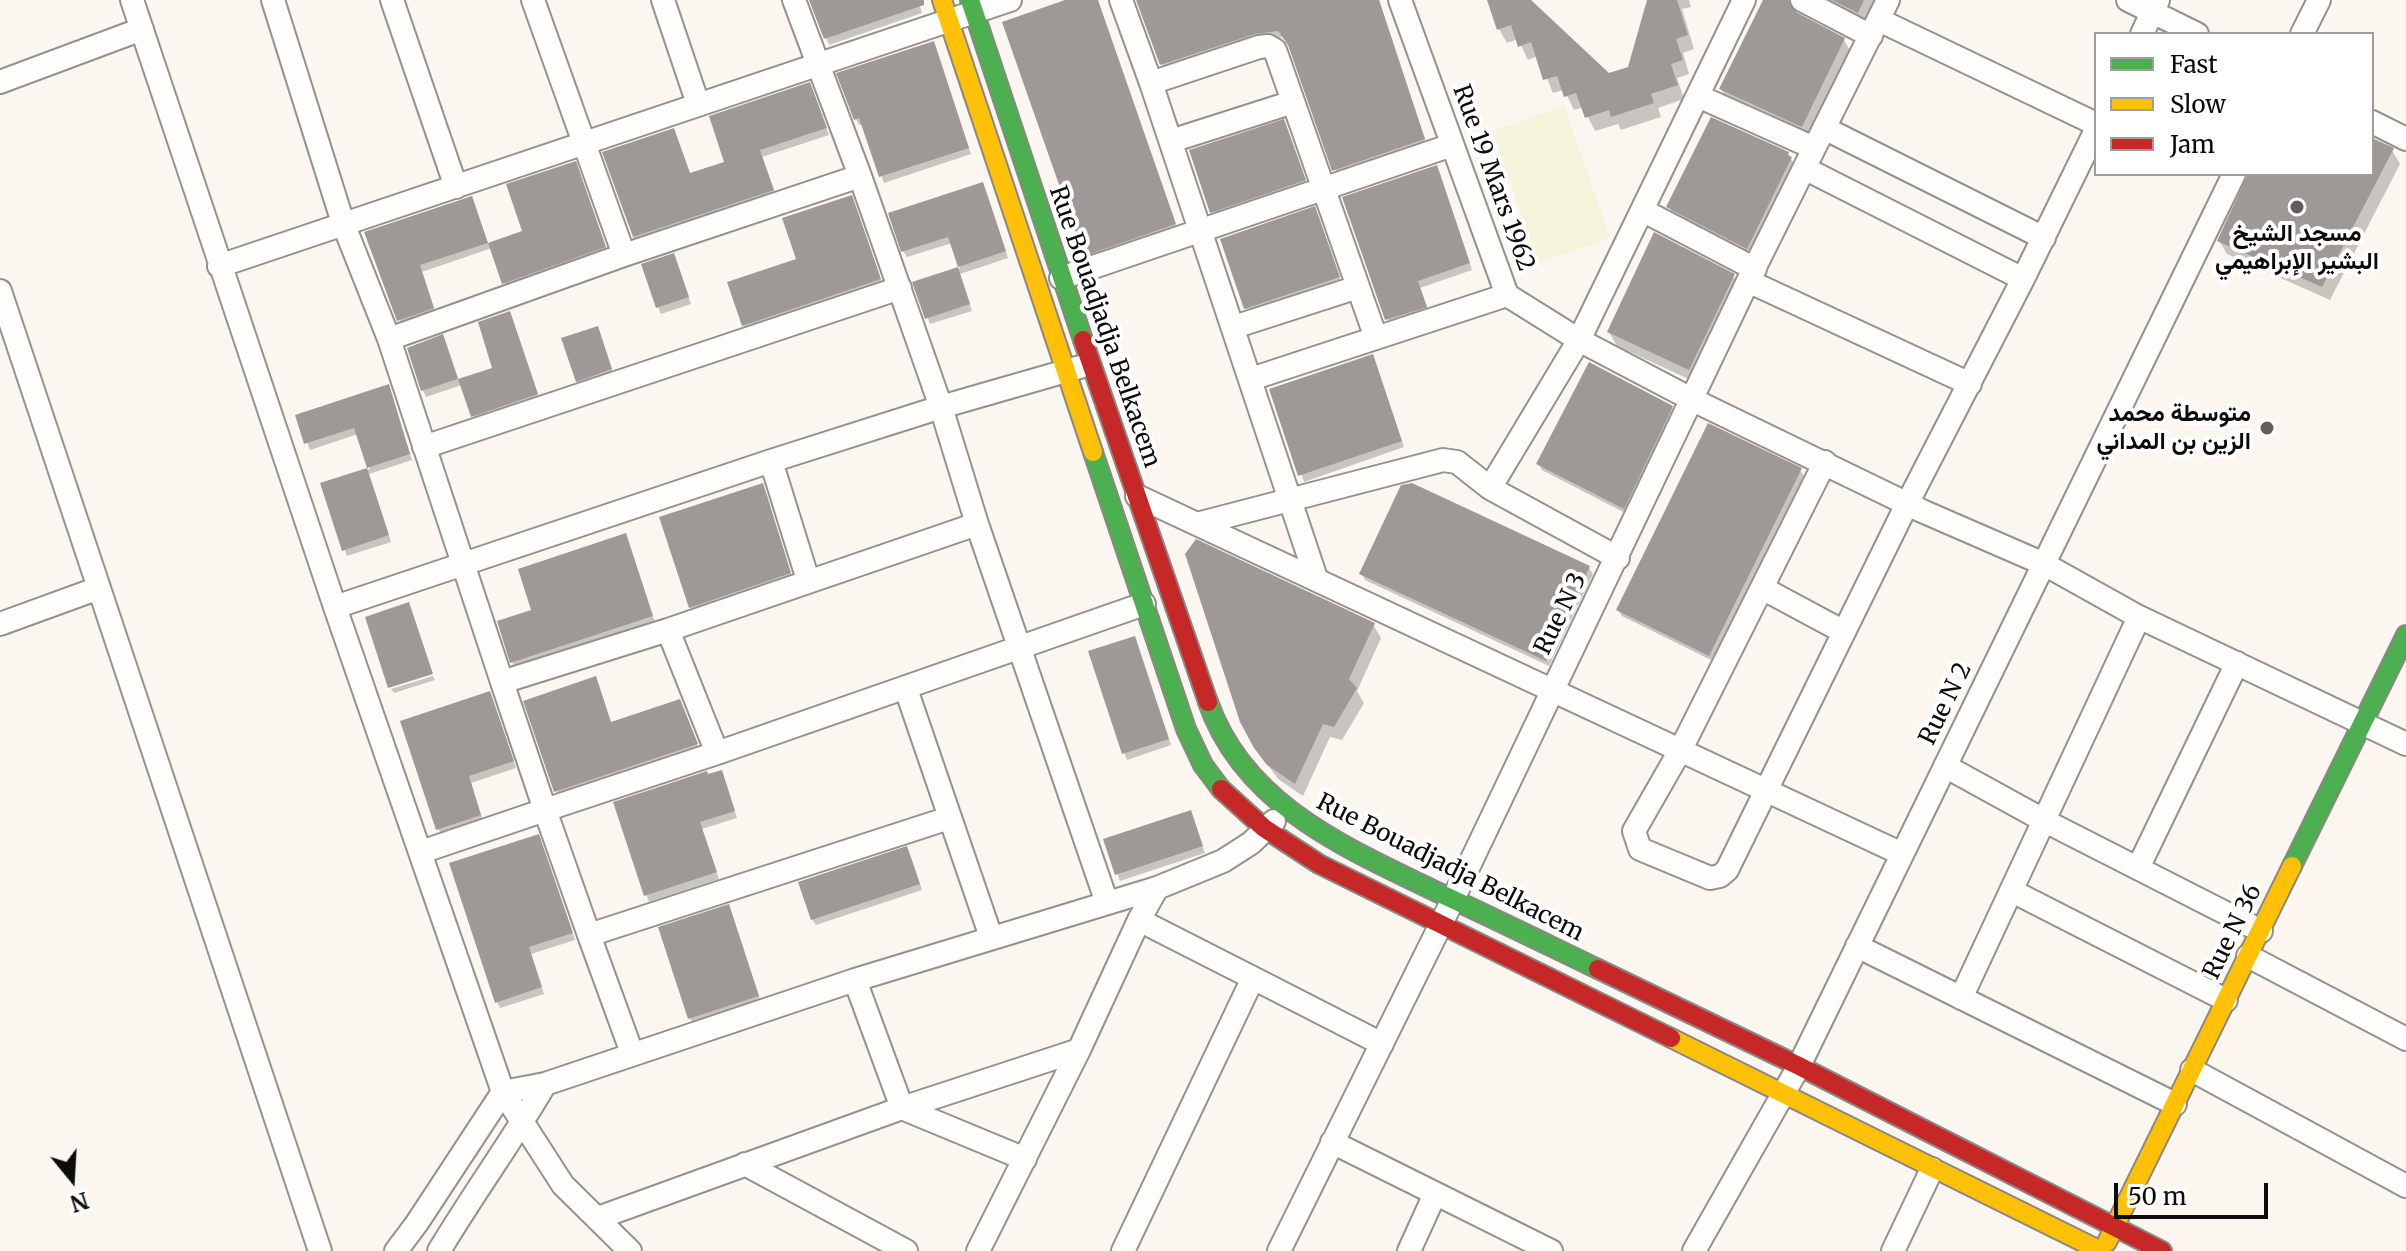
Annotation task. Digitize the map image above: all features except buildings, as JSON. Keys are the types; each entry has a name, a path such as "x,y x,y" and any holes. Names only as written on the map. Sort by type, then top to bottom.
{"street":[{"path":"132,0 219,266 503,1092 563,1185 627,1250"},
{"path":"273,0 343,223 389,339 545,810 632,1053"},
{"path":"392,0 456,187"},
{"path":"533,0 624,255"},
{"path":"663,0 698,104"},
{"path":"794,0 900,288 1107,903"},
{"path":"219,266 817,65 946,11 1010,0"},
{"path":"1121,0 1202,231 1316,578"},
{"name":"Rue 19 Mars 1962","path":"1400,0 1507,295 1579,340 1693,400 1907,504 2044,564 2139,617 2406,744"},
{"path":"1490,488 1579,340 1744,0"},
{"path":"1802,0 1879,19 2094,126"},
{"path":"2128,0 2156,6 2194,32"},
{"path":"2303,32 2319,0"},
{"name":"Rue Bouadjadja Belkacem","path":"972,6 1061,278 1213,716 1243,770 1285,808 1347,848 1799,1066 2162,1251"},
{"path":"2143,32 2156,6"},
{"name":"Rue Bouadjadja Belkacem","path":"946,11 1186,729 1216,785 1266,830 1319,864 2102,1251"},
{"name":"Rue N 3","path":"1279,1251 1453,900 1752,275 1879,19"},
{"path":"0,82 142,29"},
{"path":"1151,83 1268,46 1275,50 1376,338"},
{"path":"1698,96 1815,148 2044,238"},
{"path":"1171,141 1293,102"},
{"path":"2374,123 2406,139"},
{"path":"1825,462 1681,749 1634,831 1640,849 1710,878 1720,876 1727,870 1907,504 2044,238 2094,131"},
{"path":"1061,278 1452,145"},
{"path":"1815,148 2023,279"},
{"path":"389,339 624,255 860,176"},
{"name":"Rue N 2","path":"1694,1251 1799,1066 2233,176"},
{"path":"1642,210 1752,275 1970,384"},
{"path":"1234,327 1358,287"},
{"path":"424,447 900,288"},
{"path":"0,291 320,1251"},
{"path":"1251,379 1507,295"},
{"path":"335,607 771,461 1091,363"},
{"path":"1197,524 1443,460 1457,462 1490,488 1618,558"},
{"path":"771,461 808,580"},
{"path":"1137,496 1902,854"},
{"path":"502,682 668,630 977,524"},
{"path":"0,624 99,588"},
{"path":"1762,588 1844,632"},
{"path":"421,852 906,689 1144,604"},
{"path":"1961,998 2139,617"},
{"path":"668,630 717,753"},
{"name":"Rue N 36","path":"2102,1251 2406,635"},
{"path":"2138,868 2237,663"},
{"path":"906,689 991,937"},
{"path":"1945,766 2045,821 2261,931"},
{"path":"396,1251 503,1092 545,1084 855,980 1157,888 1223,861 1266,830 1285,808"},
{"path":"589,935 949,818"},
{"path":"978,1251 1157,888"},
{"path":"2012,891 2226,1000"},
{"path":"1139,920 1382,1044"},
{"path":"1857,946 2175,1104"},
{"path":"2248,956 2406,1039"},
{"path":"1123,1251 1253,978"},
{"path":"855,980 902,1108 1025,1159"},
{"path":"598,1218 902,1108 1079,1050"},
{"path":"2192,1070 2406,1186"},
{"path":"439,1251 545,1084"},
{"path":"1332,1142 1550,1251"},
{"path":"745,1164 906,1251"},
{"path":"1893,1251 1932,1169"},
{"path":"1409,1251 1435,1194"}],"green space":[{"path":"1564,106 1610,238 1538,263 1493,131"}],"traffic: fast":[{"path":"970,0 1083,340"},
{"path":"1093,452 1186,729 1203,765 1221,789"},
{"path":"2292,866 2406,635"},
{"path":"1208,702 1224,738 1246,769 1272,796 1302,819 1368,858 1598,969"}],"traffic: slow":[{"path":"942,0 1093,452"},
{"path":"2107,1242 2292,866"},
{"path":"1671,1038 2101,1251"}],"traffic: jam":[{"path":"1083,340 1208,702"},
{"path":"1221,789 1264,828 1319,864 1671,1038"},
{"path":"1598,969 1799,1066 2162,1251"}],"place":[{"name":"مسجد الشيخ البشير الإبراهيمي","path":"2297,207"},
{"name":"متوسطة محمد الزين بن المداني","path":"2267,428"}]}
